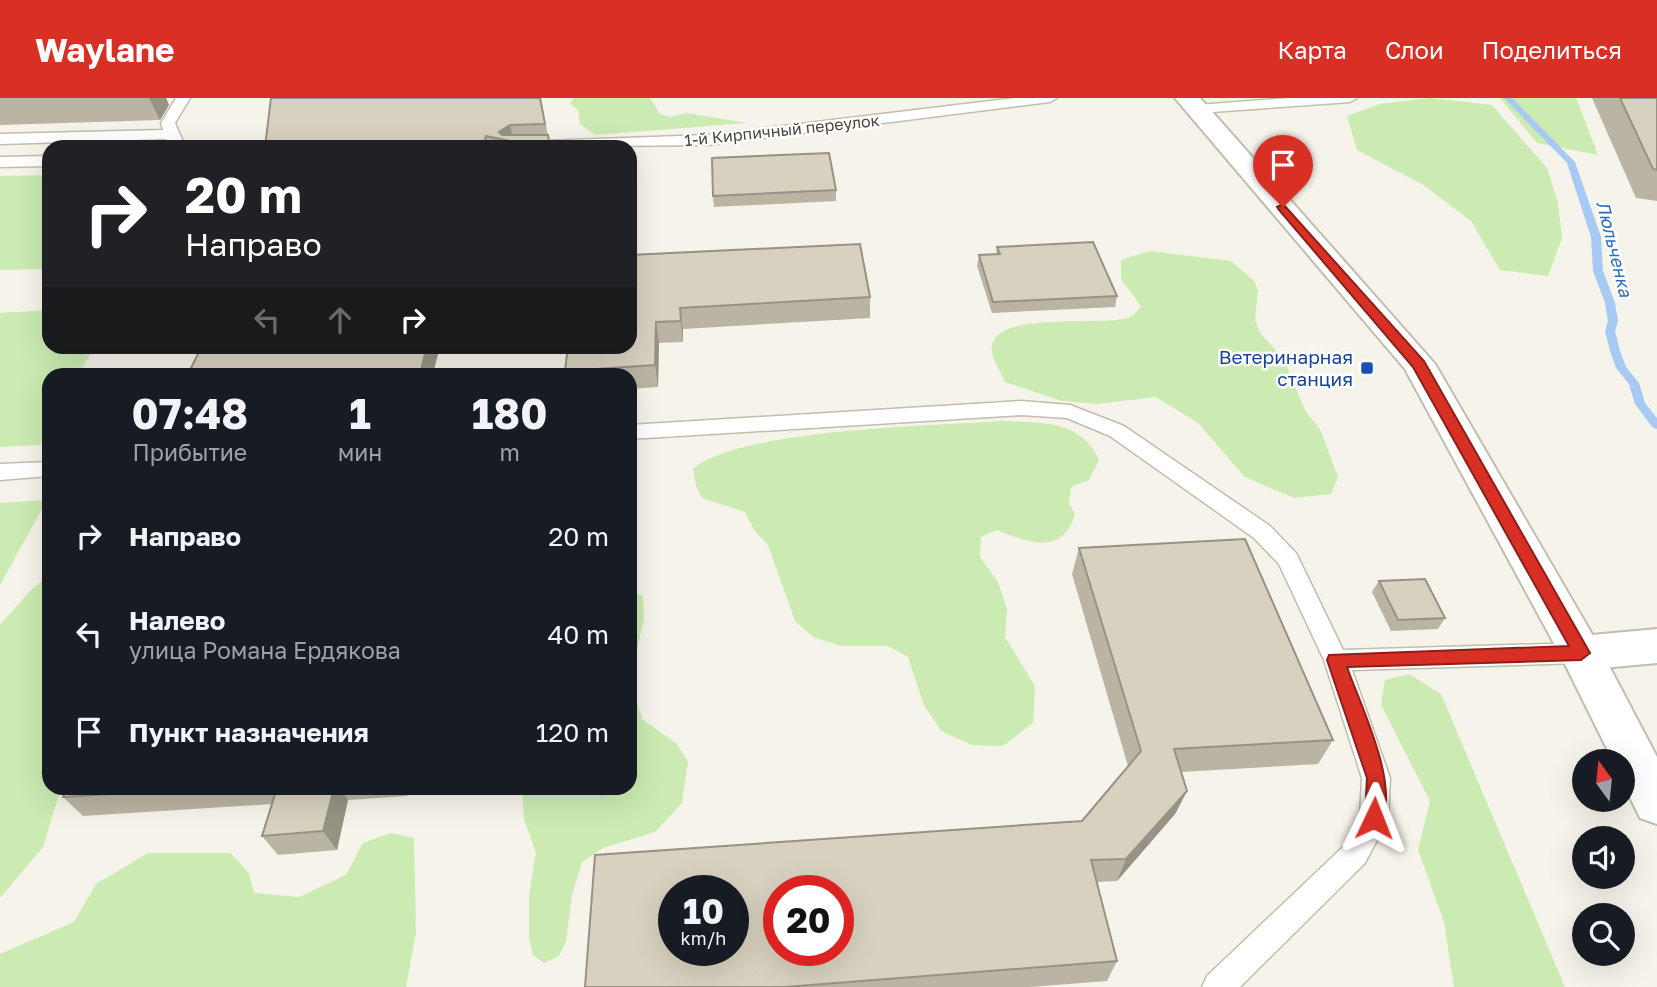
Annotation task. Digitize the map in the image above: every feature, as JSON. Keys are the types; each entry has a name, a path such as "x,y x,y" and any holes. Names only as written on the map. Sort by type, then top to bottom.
{"street":[{"path":"1193,104 1419,365 1581,653 1657,803"},
{"path":"1581,653 1657,646"}],"lane":[{"path":"175,140 168,123 183,98"},
{"name":"1-й Кирпичный переулок","path":"637,143 708,140 1050,98"},
{"path":"1193,104 1350,98"},
{"path":"0,139 88,140"},
{"path":"0,162 42,161"},
{"path":"637,432 1021,408 1070,412 1117,431 1262,532 1289,559 1336,660 1376,778 1374,818 1356,854 1217,987"},
{"path":"0,472 42,469"},
{"path":"1336,660 1581,653"}],"green space":[{"path":"574,98 650,98 660,114 670,117 687,113 747,123 595,135 580,124 578,110 570,103"},
{"path":"1430,98 1492,105 1547,168 1558,203 1562,238 1548,276 1500,270 1471,221 1422,184 1357,150 1347,116 1380,104"},
{"path":"1500,98 1576,98 1598,155 1537,143"},
{"path":"42,175 42,269 0,270 0,176"},
{"path":"1150,251 1231,261 1254,281 1258,290 1255,320 1260,333 1283,358 1306,412 1320,429 1338,477 1331,494 1294,498 1245,477 1198,423 1156,397 1097,404 1062,401 1005,382 992,352 995,338 1007,330 1026,324 1117,320 1130,317 1141,306 1121,279 1121,260"},
{"path":"42,310 42,354 90,354 82,368 42,368 40,445 0,447 0,313"},
{"path":"1001,421 1044,423 1070,430 1082,437 1099,460 1089,480 1071,487 1069,503 1075,514 1062,536 1043,543 1032,542 996,530 981,537 980,557 998,582 1007,609 1005,637 1035,686 1033,723 1003,746 972,745 941,731 924,705 908,657 888,646 841,646 813,637 795,621 768,545 754,530 745,512 702,498 696,486 693,469 717,456 751,445 793,438 886,428"},
{"path":"42,500 42,509 0,585 0,503"},
{"path":"42,581 42,795 59,795 43,847 0,898 0,625"},
{"path":"637,594 643,596 644,619 637,650"},
{"path":"1409,674 1441,694 1565,987 1454,987 1444,922 1418,850 1430,801 1381,705 1385,680"},
{"path":"637,703 643,720 676,743 688,761 682,803 655,832 603,848 582,862 572,895 566,941 559,956 544,963 533,955 529,938 529,895 536,853 524,819 522,795 637,795"},
{"path":"391,833 414,838 416,932 406,987 0,987 0,954 74,922 96,884 148,853 231,853 249,874 254,893 299,897 346,875 363,843"}],"building":[{"path":"271,98 540,98 545,124 510,125 499,132 502,135 548,135 549,140 505,140 486,136 485,140 266,140"},
{"path":"1620,98 1657,98 1657,170 1653,169"},
{"path":"829,153 836,190 713,196 712,158"},
{"path":"1093,242 1117,296 993,302 979,255 1000,254 997,247"},
{"path":"860,244 870,297 680,308 681,321 656,322 655,365 565,368 567,354 637,354 637,255"},
{"path":"198,354 425,354 422,368 191,368"},
{"path":"1245,539 1333,740 1174,749 1187,791 1126,859 1091,860 1117,961 785,987 585,987 595,855 1082,821 1141,751 1079,548"},
{"path":"1425,579 1445,618 1398,620 1379,581"},
{"path":"64,795 95,795 63,797"},
{"path":"275,795 332,795 323,831 262,836"}],"waterway":[{"name":"Люльченка","path":"1508,98 1571,162 1596,237 1598,271 1610,303 1613,321 1610,331 1615,351 1621,368 1634,383 1640,404 1657,425"}],"place":[{"name":"Ветеринарная станция","path":"1367,368"}],"route":[{"path":"1283,207 1419,365 1581,653 1336,660 1376,778 1374,818"}]}
